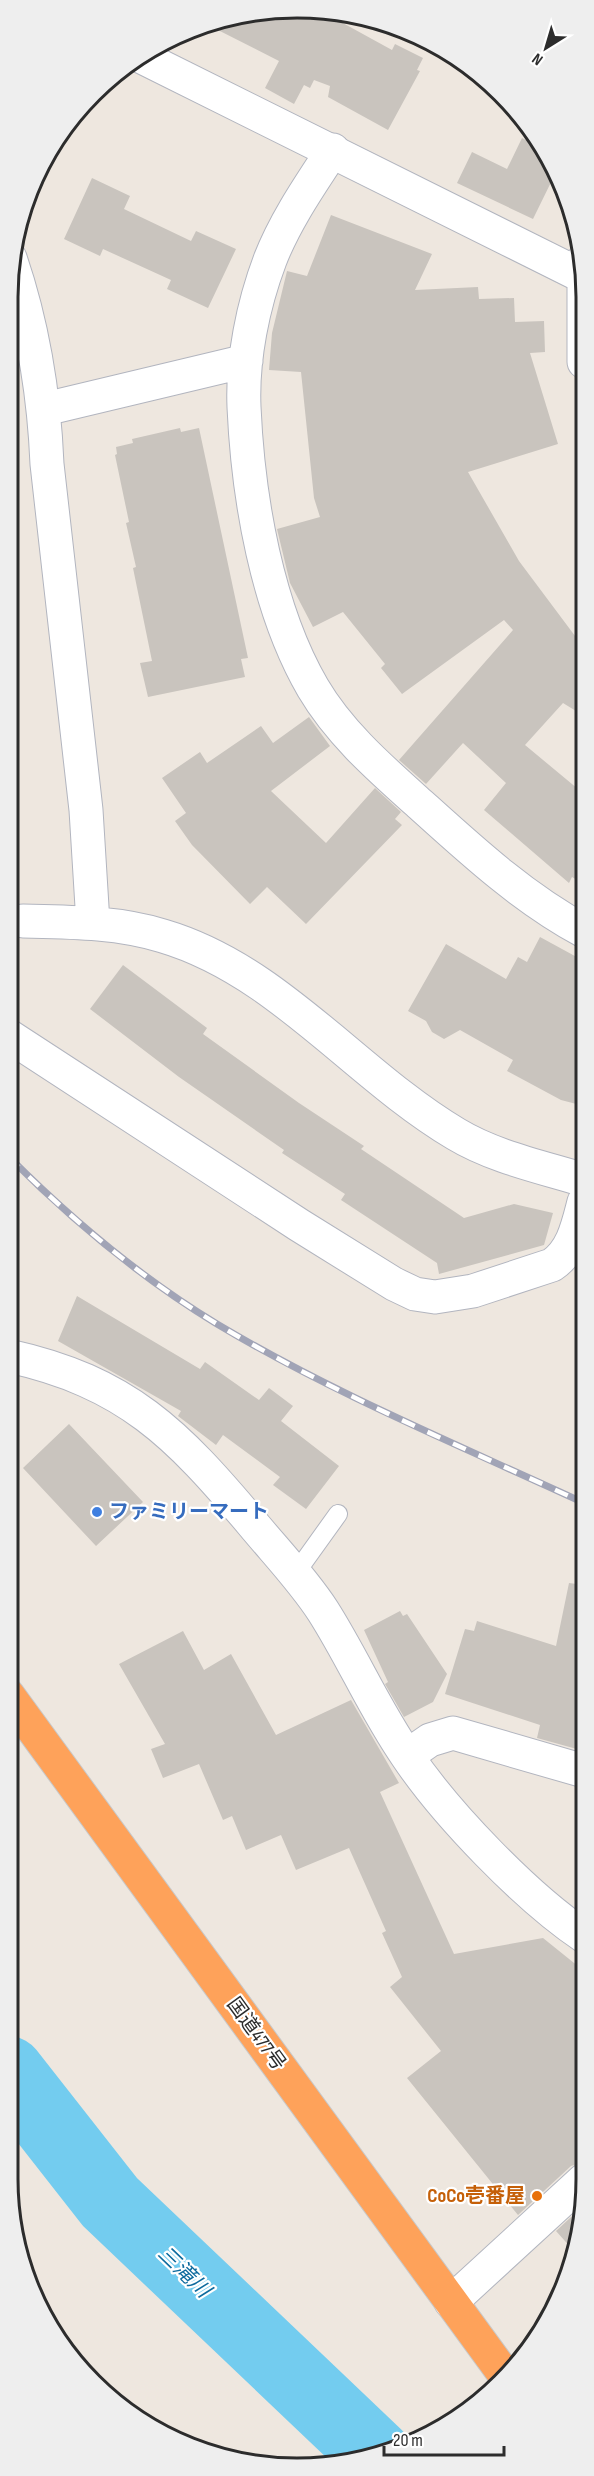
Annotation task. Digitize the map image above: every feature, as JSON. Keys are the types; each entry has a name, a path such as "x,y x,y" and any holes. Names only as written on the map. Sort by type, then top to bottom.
{"highway":[{"name":"国道477号","path":"18,1709 501,2369"}],"street":[{"path":"149,61 574,264"},
{"path":"333,150 299,202 270,260 252,323 246,360 244,406 256,512 273,590 288,635 313,688 346,734 496,873 550,913 576,927"},
{"path":"19,284 45,409 47,464 86,810 93,923"},
{"path":"45,409 246,360"},
{"path":"18,921 93,923 162,935 206,952 251,979 382,1083 457,1135 504,1155 576,1178"},
{"path":"18,1042 298,1225 414,1294 435,1297 473,1291 552,1265 562,1258 576,1231"},
{"path":"18,1358 44,1364 131,1403 167,1430 199,1461 323,1610 407,1756 463,1826 529,1891 576,1929"},
{"path":"407,1756 430,1740 453,1733 576,1769"},
{"path":"452,2302 576,2188"}],"lane":[{"path":"295,1574 338,1514"}],"building":[{"path":"297,18 333,20 339,21 392,50 395,44 423,58 417,70 420,71 388,130 328,97 330,86 314,80 310,88 304,85 294,104 265,88 279,61 218,30 261,20"},
{"path":"522,138 528,141 551,182 533,219 457,183 472,152 507,169"},
{"path":"92,178 130,196 124,209 191,241 196,231 236,249 208,308 167,289 171,280 103,249 100,256 64,239"},
{"path":"331,215 432,254 415,290 478,287 479,299 514,298 515,322 544,321 545,352 530,353 558,444 468,472 519,561 576,637 576,711 563,703 525,745 576,787 576,879 572,877 569,883 484,810 506,783 463,743 426,784 399,760 513,630 504,620 402,694 381,668 385,664 343,612 313,627 290,583 277,529 320,517 314,498 301,372 269,370 272,333 287,271 307,276"},
{"path":"180,428 181,432 199,428 248,658 241,659 245,677 148,697 140,663 152,661 133,568 136,567 126,523 129,522 115,455 117,454 116,447 133,443 132,439"},
{"path":"309,717 330,746 271,791 326,843 375,788 401,812 395,819 402,825 306,924 267,887 250,904 192,845 175,821 186,813 162,778 200,752 207,763 261,726 273,743"},
{"path":"540,937 576,957 576,1104 561,1100 507,1071 513,1060 460,1030 444,1039 432,1032 426,1021 408,1011 446,944 506,979 518,957 527,962"},
{"path":"123,965 207,1028 203,1034 299,1103 364,1146 361,1149 464,1218 514,1204 553,1213 544,1245 439,1274 437,1263 341,1200 345,1194 282,1153 284,1150 179,1077 90,1009"},
{"path":"77,1296 200,1369 205,1362 259,1400 269,1388 293,1406 281,1421 339,1466 306,1509 273,1485 280,1477 223,1435 216,1445 178,1416 181,1411 58,1341"},
{"path":"69,1424 143,1502 96,1546 23,1468"},
{"path":"569,1583 576,1584 576,1749 537,1738 540,1725 445,1694 465,1629 474,1631 477,1621 556,1646"},
{"path":"400,1611 403,1616 407,1614 447,1674 433,1702 404,1717 385,1684 388,1682 364,1630"},
{"path":"183,1631 204,1670 231,1654 276,1735 351,1700 399,1783 380,1792 454,1954 543,1938 576,1965 576,2164 571,2166 518,2215 407,2078 441,2051 390,1987 402,1977 382,1933 386,1931 349,1848 296,1870 281,1835 246,1850 232,1816 223,1820 199,1764 163,1778 151,1749 165,1744 119,1664"},
{"path":"574,2214 568,2244 556,2231"}],"waterway":[{"name":"三滝川","path":"18,2085 110,2202 369,2448"}],"railway":[{"path":"18,1166 108,1247 161,1287 217,1324 352,1396 576,1499"}],"place":[{"name":"ファミリーマート","path":"97,1512"},
{"name":"CoCo壱番屋","path":"537,2196"}]}
